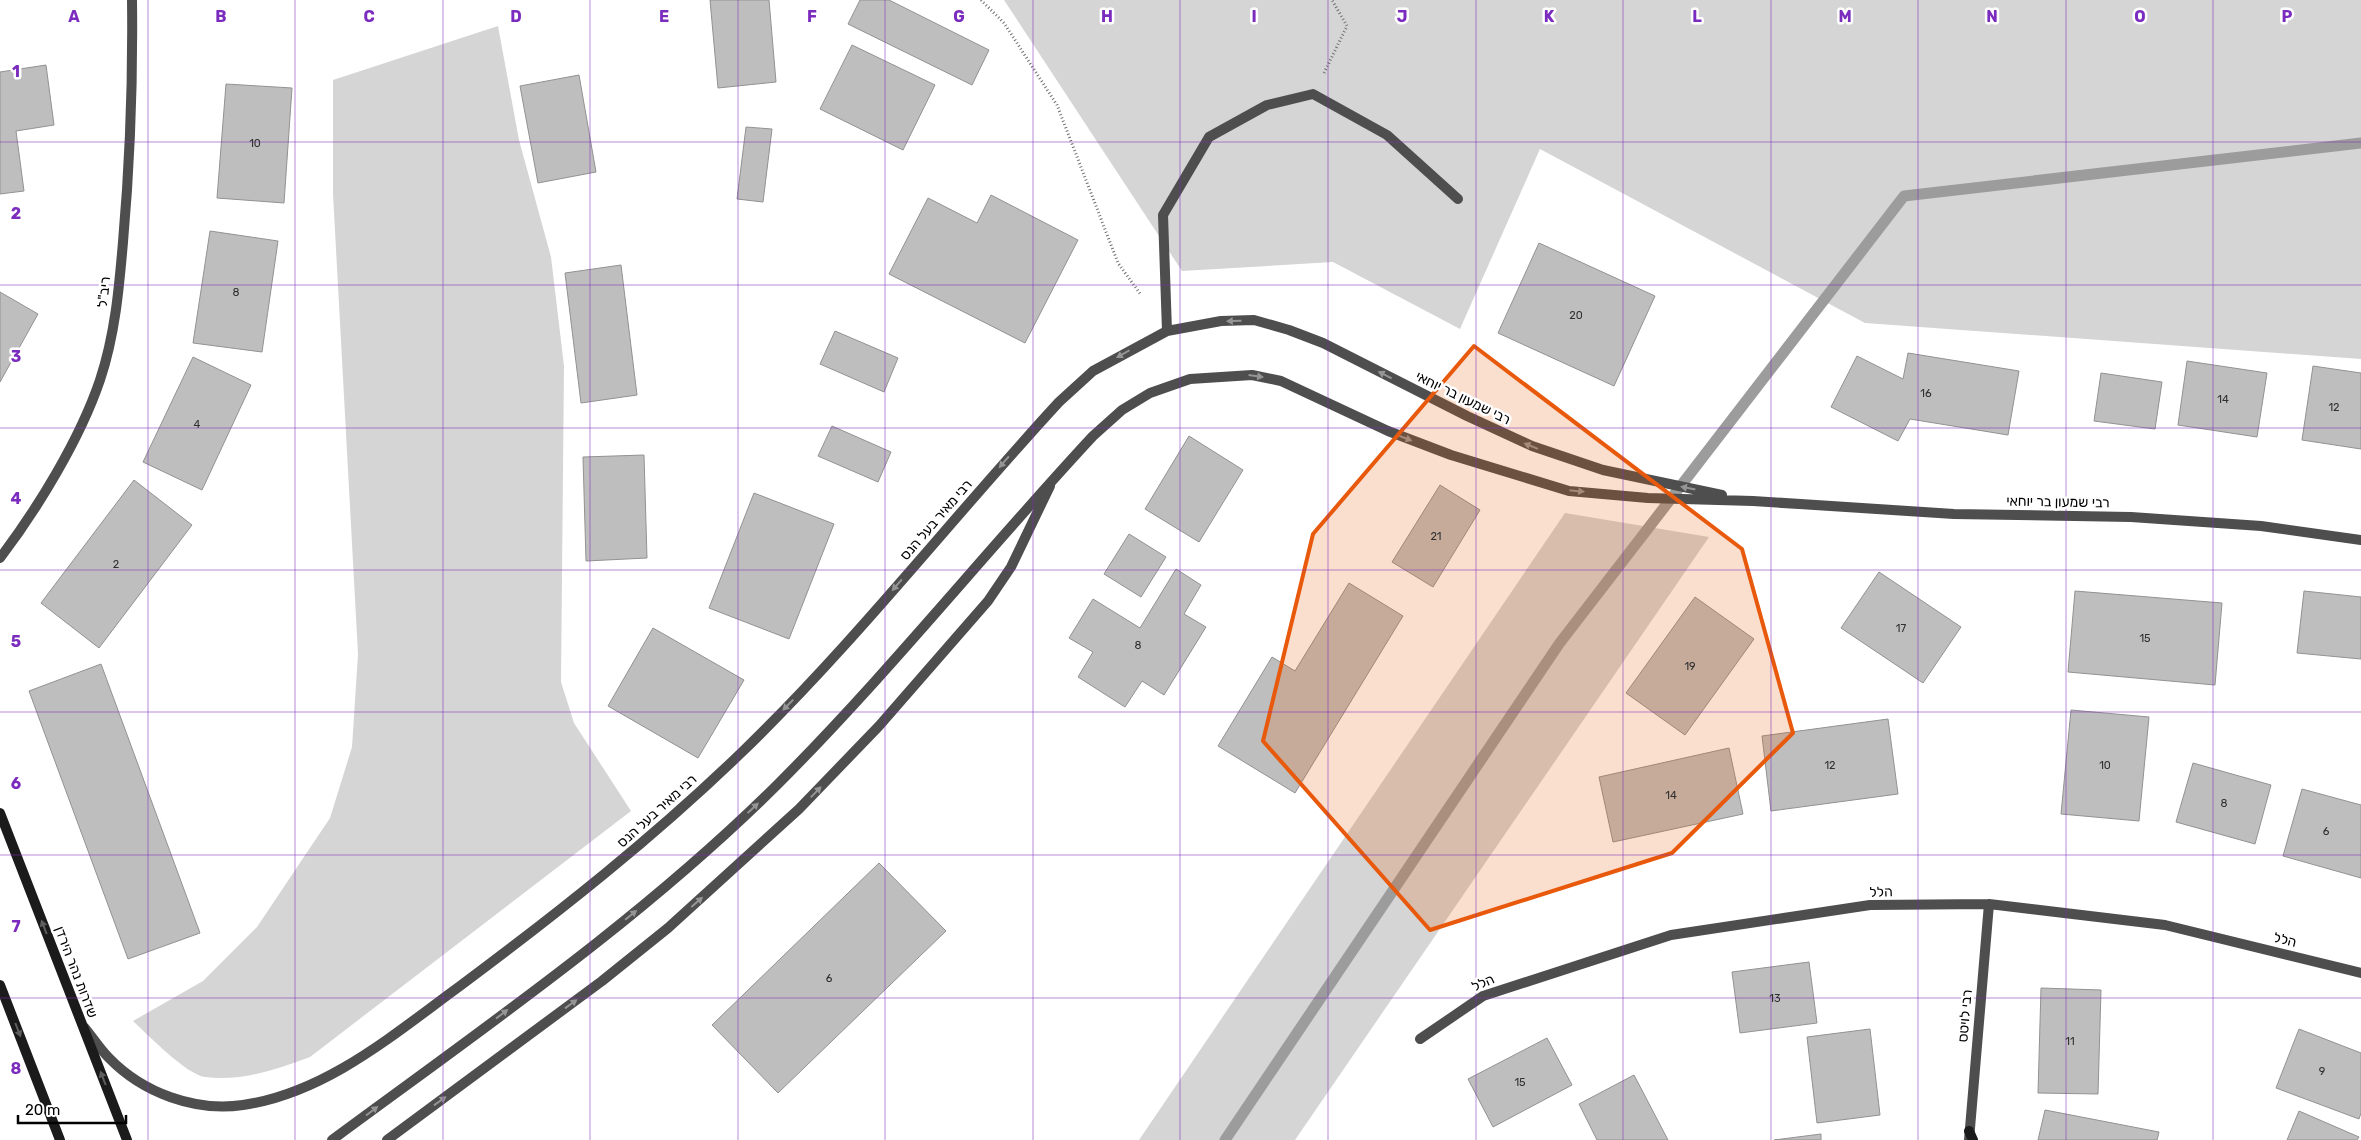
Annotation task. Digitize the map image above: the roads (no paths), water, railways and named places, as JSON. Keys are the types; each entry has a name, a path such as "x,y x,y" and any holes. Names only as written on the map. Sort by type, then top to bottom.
{"main road":[{"name":"שדרות נהר הירדן","path":"0,813 127,1140"},
{"path":"0,985 60,1140"}],"street":[{"name":"ריב\"ל","path":"0,558 49,484 76,436 100,380 117,310 127,196 132,64 132,0"},
{"path":"1167,332 1163,215 1209,137 1267,105 1313,94 1387,135 1458,199"},
{"name":"רבי שמעון בר יוחאי","path":"1167,332 1221,321 1254,320 1289,330 1323,343 1467,416 1532,446 1603,470 1753,501"},
{"name":"רבי מאיר בעל הנס","path":"81,1024 109,1058 152,1090 175,1099 210,1105 242,1105 276,1098 316,1083 351,1063 413,1021 553,917 616,866 682,808 743,752 820,671 1059,402 1094,371 1167,332"},
{"name":"רבי שמעון בר יוחאי","path":"1052,480 1092,436 1122,410 1150,393 1190,379 1252,374 1281,381 1388,431 1442,452 1569,491 1648,498 1753,501 1954,514 2131,517 2261,526 2361,540"},
{"path":"332,1140 582,955 647,903 714,844 776,786 855,704 1052,480"},
{"path":"387,1140 602,981 668,928 799,809 879,726 988,601 1011,567 1052,480"},
{"name":"הלל","path":"1420,1039 1483,996 1671,935 1870,905 1989,904 2165,924 2361,973"},
{"name":"רבי לויטס","path":"1969,1138 1989,904"}],"waterway":[{"path":"1225,1140 1559,644 1904,196 2361,143"}]}
